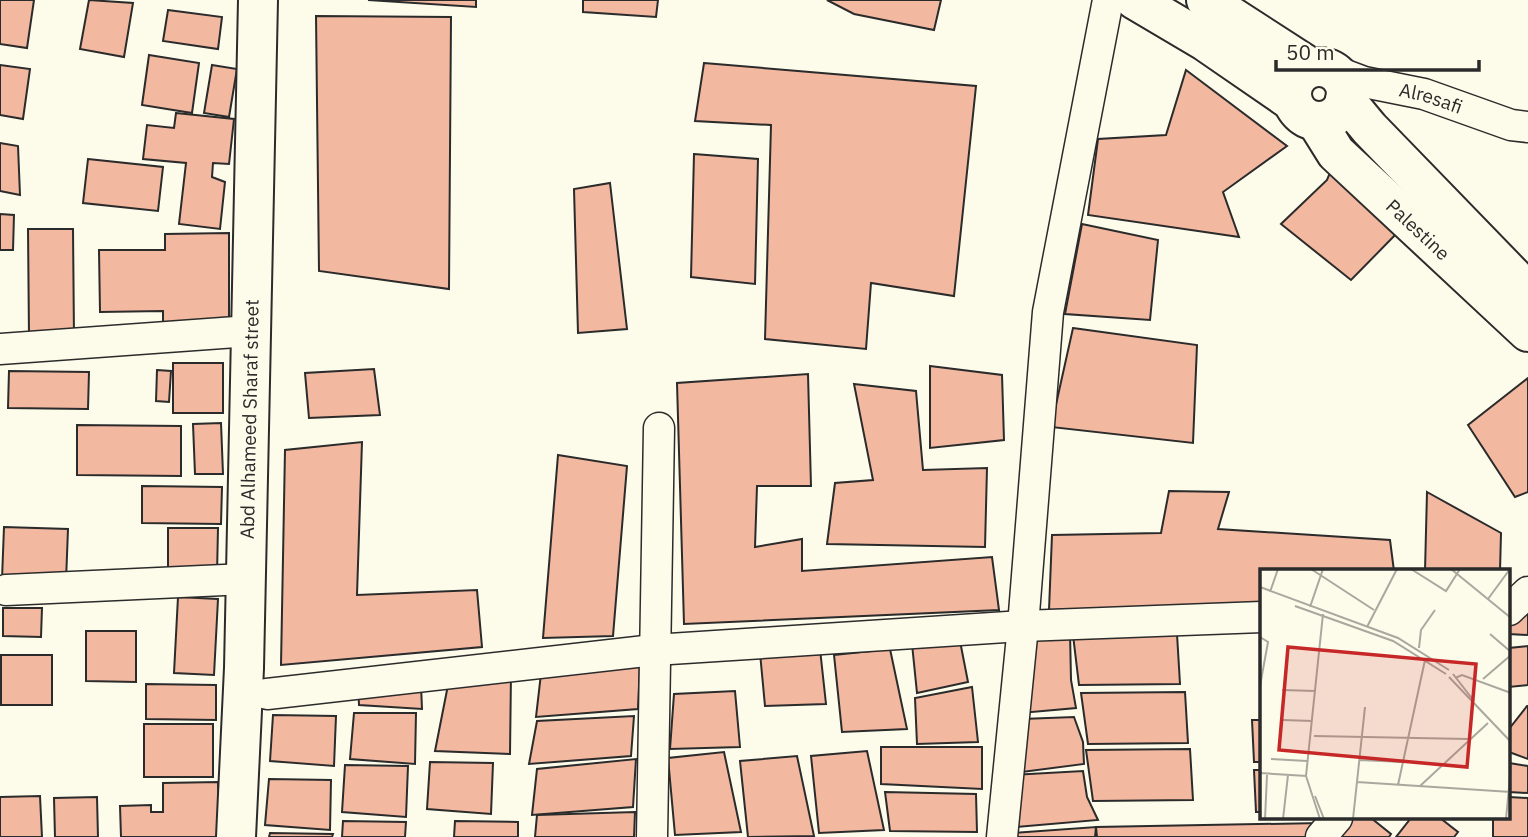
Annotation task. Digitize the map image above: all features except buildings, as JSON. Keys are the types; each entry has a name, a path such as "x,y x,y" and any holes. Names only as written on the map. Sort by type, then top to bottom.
{"main road":[{"name":"Abd Alhameed Sharaf street","path":"236,837 246,579 258,0"},
{"name":"Abd Alhameed Sharaf street","path":"263,837 276,0"},
{"name":"Palestine","path":"1135,0 1206,42 1328,98"},
{"name":"Palestine","path":"1206,0 1328,98 1528,292"},
{"name":"Palestine","path":"1328,98 1336,153 1528,332"}],"street":[{"path":"1002,837 1023,626 1048,312 1108,0"},
{"name":"Alresafi","path":"1328,98 1364,82 1424,94 1511,125 1528,127"},
{"name":"Alresafi","path":"1328,98 1384,109 1411,101 1434,107 1528,149"},
{"path":"0,349 250,331"},
{"path":"652,837 659,428"},
{"path":"6,590 246,579"},
{"path":"267,694 654,650 1023,626 1260,617"},
{"path":"1321,837 1335,820"}]}
